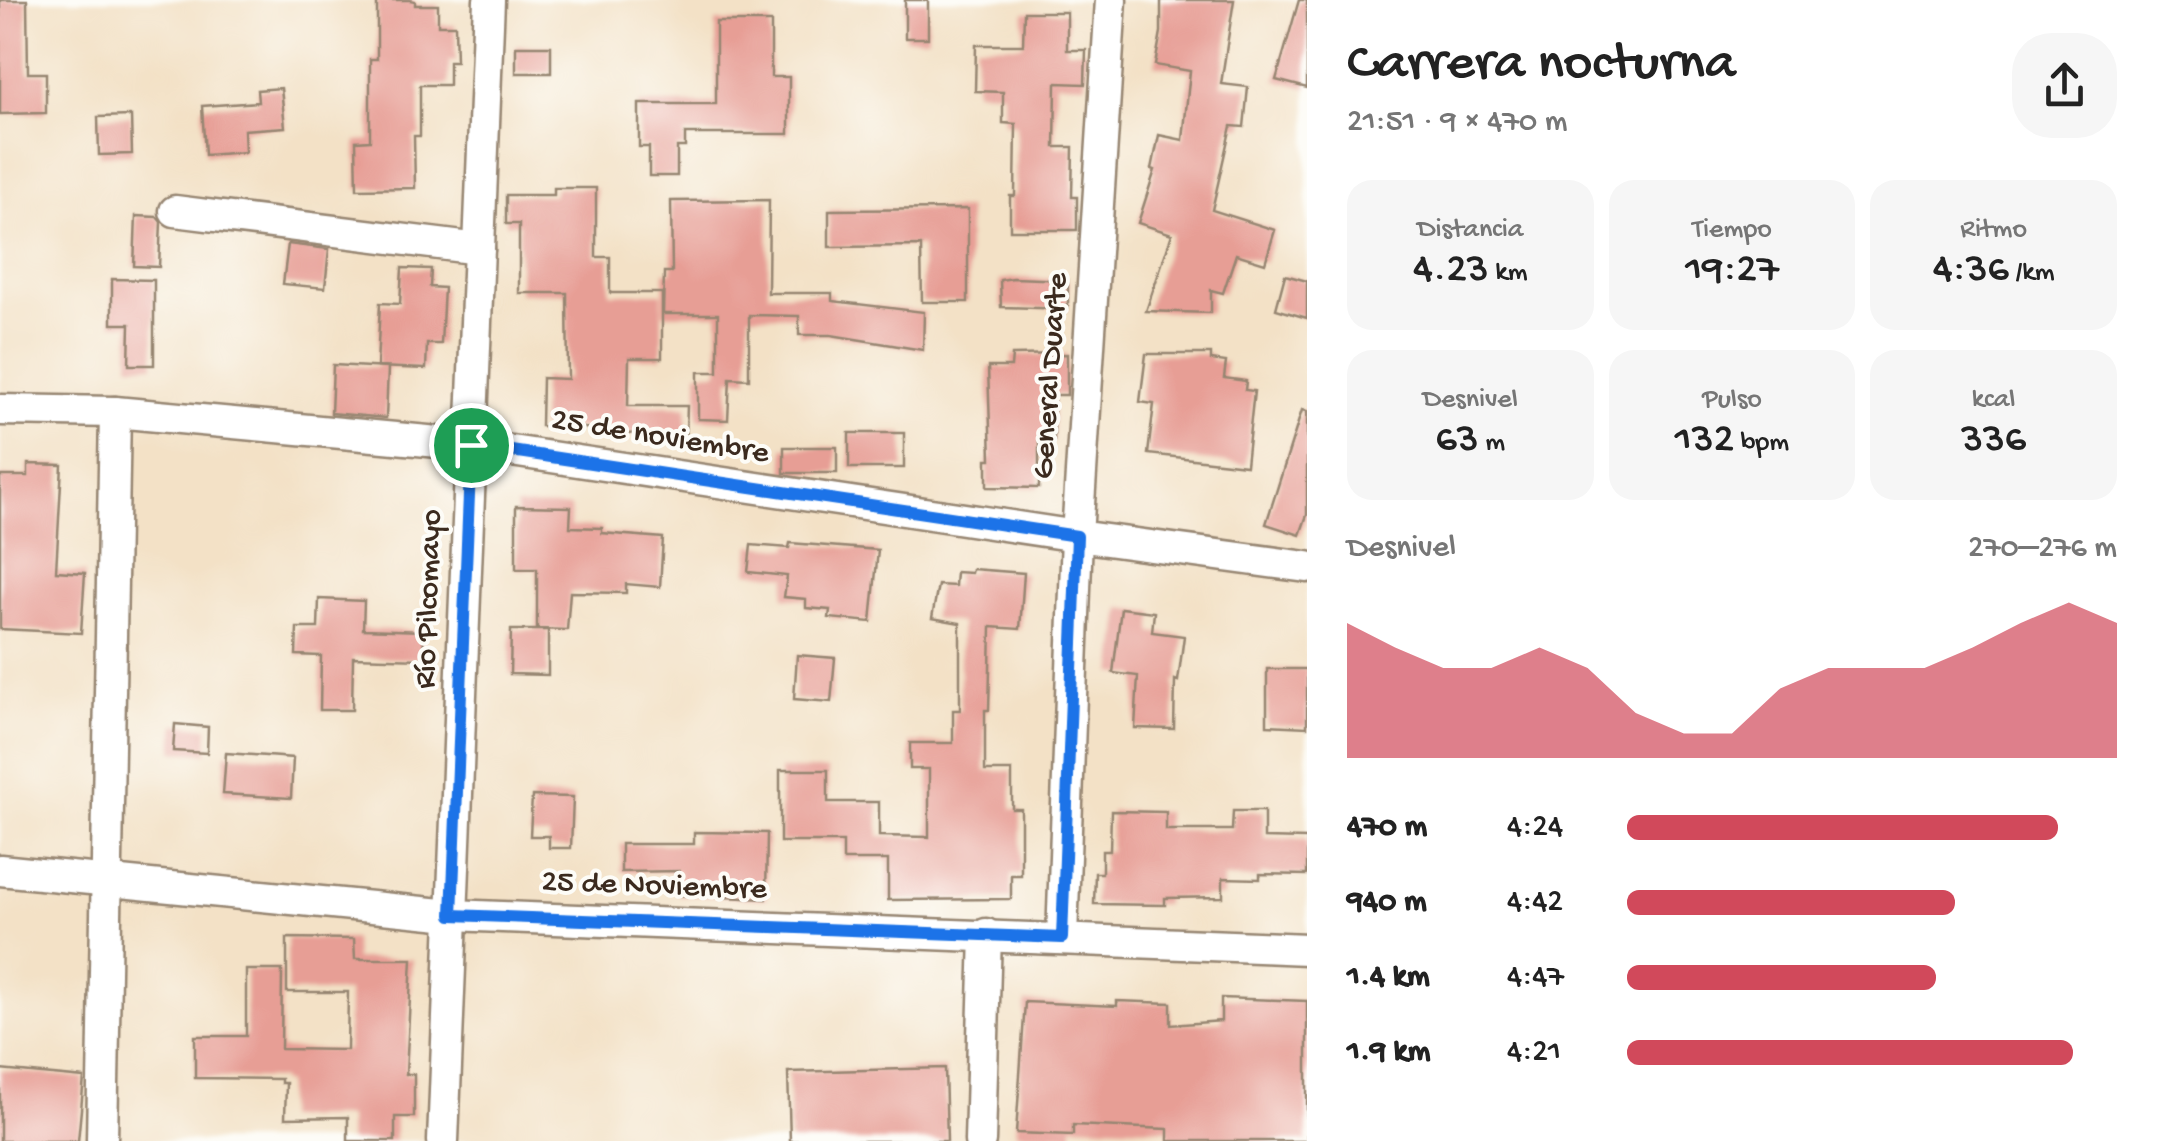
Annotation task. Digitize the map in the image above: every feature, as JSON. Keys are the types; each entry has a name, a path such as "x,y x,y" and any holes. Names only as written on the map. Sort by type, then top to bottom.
{"street":[{"name":"Río Pilcomayo","path":"443,1141 489,0"},
{"name":"General Duarte","path":"1062,938 1077,536 1111,0"},
{"path":"175,211 479,249"},
{"name":"25 de noviembre","path":"0,410 115,412 471,445 1307,567"},
{"path":"102,1141 115,412"},
{"name":"25 de Noviembre","path":"0,870 452,915 1307,948"},
{"path":"980,1141 986,934"}],"building":[{"path":"0,0 27,0 28,73 46,73 46,113 0,114"},
{"path":"377,0 438,5 438,25 455,25 456,61 449,61 449,85 420,85 420,136 414,136 415,188 357,189 356,141 370,140 370,59 377,59"},
{"path":"905,0 928,0 928,38 905,38"},
{"path":"1161,0 1234,0 1221,84 1248,87 1244,127 1231,126 1212,210 1275,230 1265,263 1236,254 1223,293 1211,290 1211,313 1146,311 1172,234 1138,223 1155,170 1152,169 1159,135 1183,140 1190,71 1155,65"},
{"path":"1299,0 1307,0 1307,88 1276,80"},
{"path":"1024,12 1067,12 1067,50 1086,50 1085,84 1056,83 1055,147 1073,147 1072,197 1077,197 1077,230 1010,230 1010,196 1015,196 1016,124 1003,123 1003,92 975,91 976,45 1023,45"},
{"path":"716,22 771,22 771,77 789,77 789,134 685,134 685,147 677,147 677,176 649,176 649,147 639,147 639,104 716,104"},
{"path":"516,46 551,46 551,73 516,73"},
{"path":"281,88 285,127 244,130 245,152 205,155 202,106 258,102 257,90"},
{"path":"131,116 132,154 99,155 98,117"},
{"path":"554,188 596,188 596,257 610,257 610,293 662,293 662,358 629,358 628,406 687,406 686,433 602,434 602,429 541,426 542,378 568,379 567,293 519,293 519,224 506,224 506,195 554,195"},
{"path":"769,200 768,293 832,293 832,301 924,312 923,350 831,335 799,335 799,316 749,315 749,379 730,378 728,420 698,419 698,372 718,372 718,314 663,314 664,272 672,272 671,201"},
{"path":"968,209 968,302 922,302 921,246 829,247 829,210"},
{"path":"136,216 157,217 161,222 159,267 134,266"},
{"path":"288,244 329,249 325,288 283,284"},
{"path":"402,268 431,269 430,287 444,288 441,344 427,344 426,369 377,367 380,303 400,304"},
{"path":"1285,275 1307,281 1307,318 1276,309"},
{"path":"112,279 154,280 154,365 129,365 130,324 112,324"},
{"path":"1000,280 1068,280 1068,309 1001,307"},
{"path":"1067,354 1067,395 1054,395 1054,441 1039,441 1039,488 987,487 987,459 991,459 988,367 1011,367 1012,355"},
{"path":"1146,354 1211,354 1211,360 1226,362 1224,378 1246,381 1245,390 1254,391 1246,465 1148,454 1154,404 1140,402"},
{"path":"333,365 388,368 386,418 331,413"},
{"path":"1302,410 1307,411 1307,515 1300,535 1266,524"},
{"path":"849,433 904,433 904,468 849,468"},
{"path":"784,447 837,447 837,473 784,473"},
{"path":"28,464 62,465 56,571 85,573 81,633 0,629 0,476 28,476"},
{"path":"516,506 571,507 570,527 663,538 660,587 626,584 626,593 570,592 567,630 537,629 537,569 516,569"},
{"path":"790,543 878,550 871,622 829,618 830,610 806,608 806,599 784,597 787,576 748,572 751,545 789,548"},
{"path":"972,569 1024,573 1020,629 991,627 989,710 985,710 985,771 1012,771 1012,809 1021,809 1021,875 1011,875 1011,899 888,900 888,860 843,860 843,842 780,842 780,770 828,770 828,802 879,802 879,836 929,837 929,769 910,769 910,743 953,743 953,710 960,710 960,623 932,618 938,585 955,586 956,572 971,573"},
{"path":"319,599 364,601 363,629 424,631 423,659 353,657 352,710 320,710 321,656 296,655 297,628 318,628"},
{"path":"1121,608 1154,612 1152,632 1184,636 1178,681 1175,680 1174,729 1135,728 1138,676 1113,673"},
{"path":"511,630 548,630 548,675 510,674"},
{"path":"797,655 835,658 831,702 794,699"},
{"path":"1267,669 1307,669 1307,727 1267,725"},
{"path":"175,724 208,727 207,753 173,751"},
{"path":"226,753 293,758 291,798 223,794"},
{"path":"532,796 573,797 571,848 549,848 549,836 530,836"},
{"path":"1111,811 1166,812 1166,830 1232,830 1233,811 1264,811 1264,838 1307,839 1307,875 1223,878 1223,897 1165,898 1165,905 1094,904 1095,873 1102,873 1102,851 1110,851"},
{"path":"694,832 767,833 766,899 678,895 679,871 621,872 621,844 694,844"},
{"path":"287,938 354,939 355,959 412,959 406,1074 414,1074 414,1117 395,1117 395,1141 348,1141 348,1117 285,1118 286,1083 281,1083 281,1079 195,1078 195,1036 246,1036 246,970 282,970 281,1049 347,1050 348,992 287,992"},
{"path":"1221,998 1307,1001 1307,1141 1168,1141 1168,1129 1073,1125 1073,1135 1016,1133 1025,1002 1117,1006 1117,1001 1171,1003 1171,1025 1221,1021"},
{"path":"945,1068 947,1141 790,1141 788,1072"},
{"path":"0,1070 84,1078 78,1141 0,1141"}],"route":[{"path":"471,445 1077,536 1062,938 452,915 471,445"}]}
